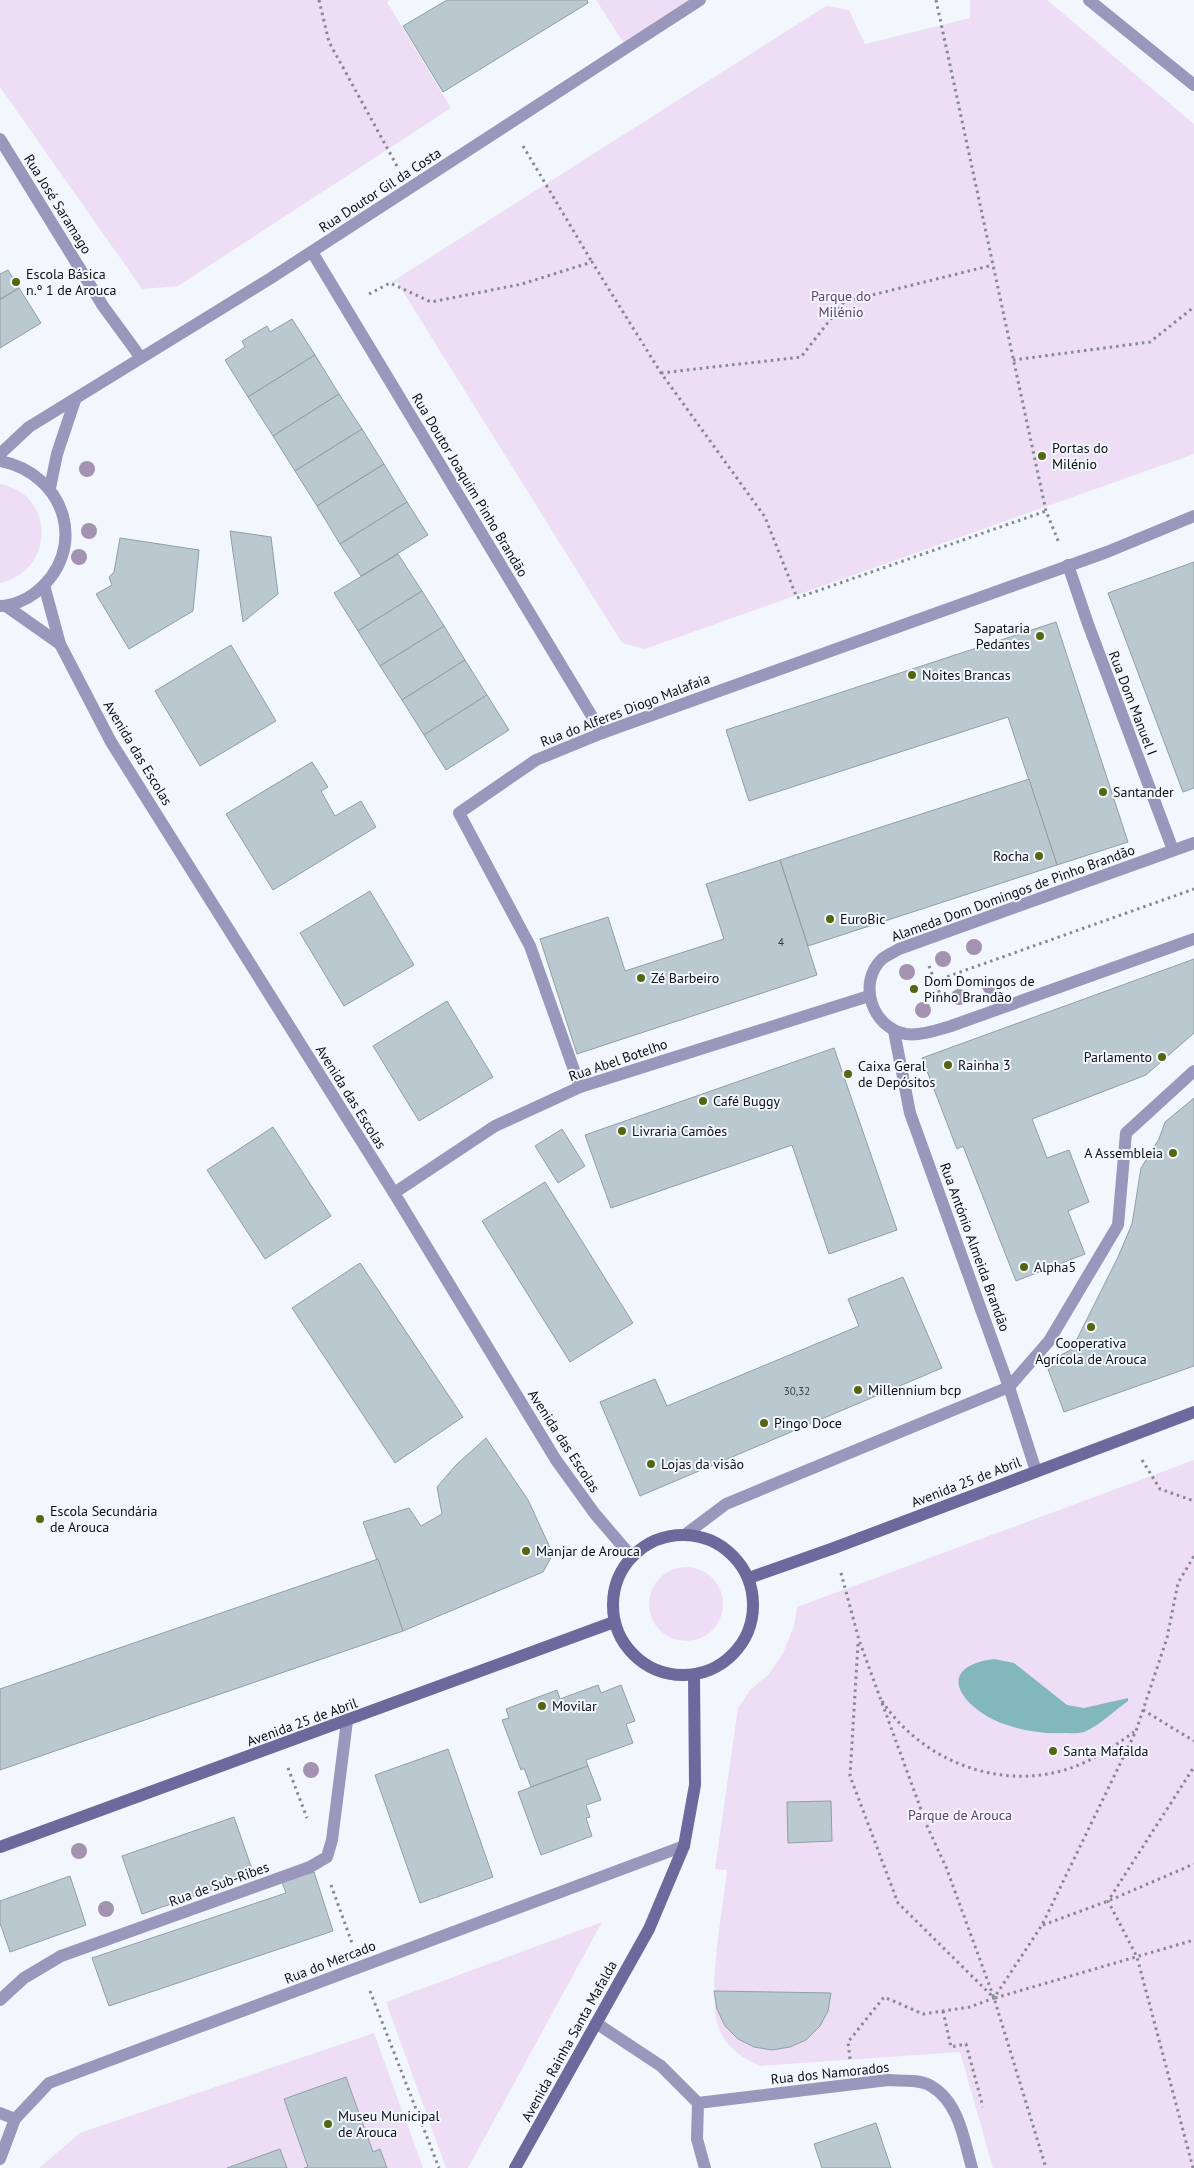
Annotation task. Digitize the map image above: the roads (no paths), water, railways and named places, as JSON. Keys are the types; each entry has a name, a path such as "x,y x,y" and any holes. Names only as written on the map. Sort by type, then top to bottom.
{"main road":[{"name":"Avenida 25 de Abril","path":"748,1578 834,1548 1194,1412"},
{"path":"686,1534 705,1538 724,1547 738,1560 748,1578 753,1605 752,1619 745,1639 732,1656 715,1668 694,1675 673,1675 653,1669 631,1652 622,1641 614,1622 612,1604 614,1587 621,1571 631,1556 647,1544 666,1536 686,1534"},
{"name":"Avenida 25 de Abril","path":"0,1847 347,1722 614,1622"},
{"name":"Avenida Rainha Santa Mafalda","path":"515,2168 649,1929 684,1846 695,1785 694,1675"}],"street":[{"name":"Rua Doutor Gil da Costa","path":"0,454 29,427 312,252 700,0"},
{"path":"1090,0 1194,84"},
{"name":"Rua José Saramago","path":"0,139 103,306 141,358"},
{"name":"Rua Doutor Joaquim Pinho Brandão","path":"312,252 602,733"},
{"path":"50,488 57,454 75,400"},
{"path":"0,461 16,464 35,474 50,488 60,507 65,527 64,548 57,568 44,585 28,598 3,606"},
{"name":"Rua do Alferes Diogo Malafaia","path":"580,1087 530,946 459,813 536,760 602,733 1068,565 1194,516"},
{"name":"Rua Dom Manuel I","path":"1068,565 1088,624 1173,850"},
{"name":"Avenida das Escolas","path":"44,585 60,644 112,742 394,1193 556,1460 594,1514 631,1556"},
{"name":"Avenida das Escolas","path":"3,606 60,644"},
{"name":"Alameda Dom Domingos de Pinho Brandão","path":"869,996 871,976 882,959 899,949 1194,843"},
{"path":"869,996 879,1019 894,1031 908,1034 951,1026 1194,938"},
{"name":"Rua Abel Botelho","path":"394,1193 495,1126 580,1087 869,996"},
{"name":"Rua António Almeida Brandão","path":"894,1031 910,1113 1009,1388 1036,1471"},
{"path":"686,1534 726,1504 1009,1388 1049,1341 1118,1225 1126,1133 1194,1071"},
{"name":"Rua de Sub-Ribes","path":"0,2000 24,1978 61,1956 310,1867 328,1857 332,1840 347,1722"},
{"name":"Rua do Mercado","path":"15,2118 49,2084 684,1846"},
{"path":"596,2023 662,2066 698,2103 697,2139 705,2168"},
{"name":"Rua dos Namorados","path":"698,2103 852,2083 908,2081 930,2085 947,2100 958,2120 972,2168"},
{"path":"0,2113 15,2118 0,2159"}],"water":[{"path":"994,1659 1014,1663 1067,1705 1084,1708 1128,1698 1128,1701 1095,1726 1082,1733 1042,1732 1004,1724 977,1710 960,1690 959,1680 963,1671 974,1664"}],"place":[{"name":"Escola Básica n.º 1 de Arouca","path":"16,282"},
{"name":"Portas do Milénio","path":"1042,456"},
{"name":"Sapataria Pedantes","path":"1040,636"},
{"name":"Noites Brancas","path":"912,675"},
{"name":"Santander","path":"1103,792"},
{"name":"Rocha","path":"1039,856"},
{"name":"EuroBic","path":"830,919"},
{"name":"Zé Barbeiro","path":"641,978"},
{"name":"Dom Domingos de Pinho Brandão","path":"914,989"},
{"name":"Parlamento","path":"1162,1057"},
{"name":"Rainha 3","path":"948,1065"},
{"name":"Caixa Geral de Depósitos","path":"848,1074"},
{"name":"Café Buggy","path":"703,1101"},
{"name":"Livraria Camões","path":"622,1131"},
{"name":"A Assembleia","path":"1173,1153"},
{"name":"Alpha5","path":"1024,1267"},
{"name":"Cooperativa Agrícola de Arouca","path":"1091,1327"},
{"name":"Millennium bcp","path":"858,1390"},
{"name":"Pingo Doce","path":"764,1423"},
{"name":"Lojas da visão","path":"651,1464"},
{"name":"Escola Secundária de Arouca","path":"40,1519"},
{"name":"Manjar de Arouca","path":"526,1551"},
{"name":"Movilar","path":"542,1706"},
{"name":"Santa Mafalda","path":"1053,1751"},
{"name":"Museu Municipal de Arouca","path":"328,2124"}],"park label":[{"name":"Parque do Milénio","path":"841,304"},
{"name":"Parque de Arouca","path":"960,1815"}]}
